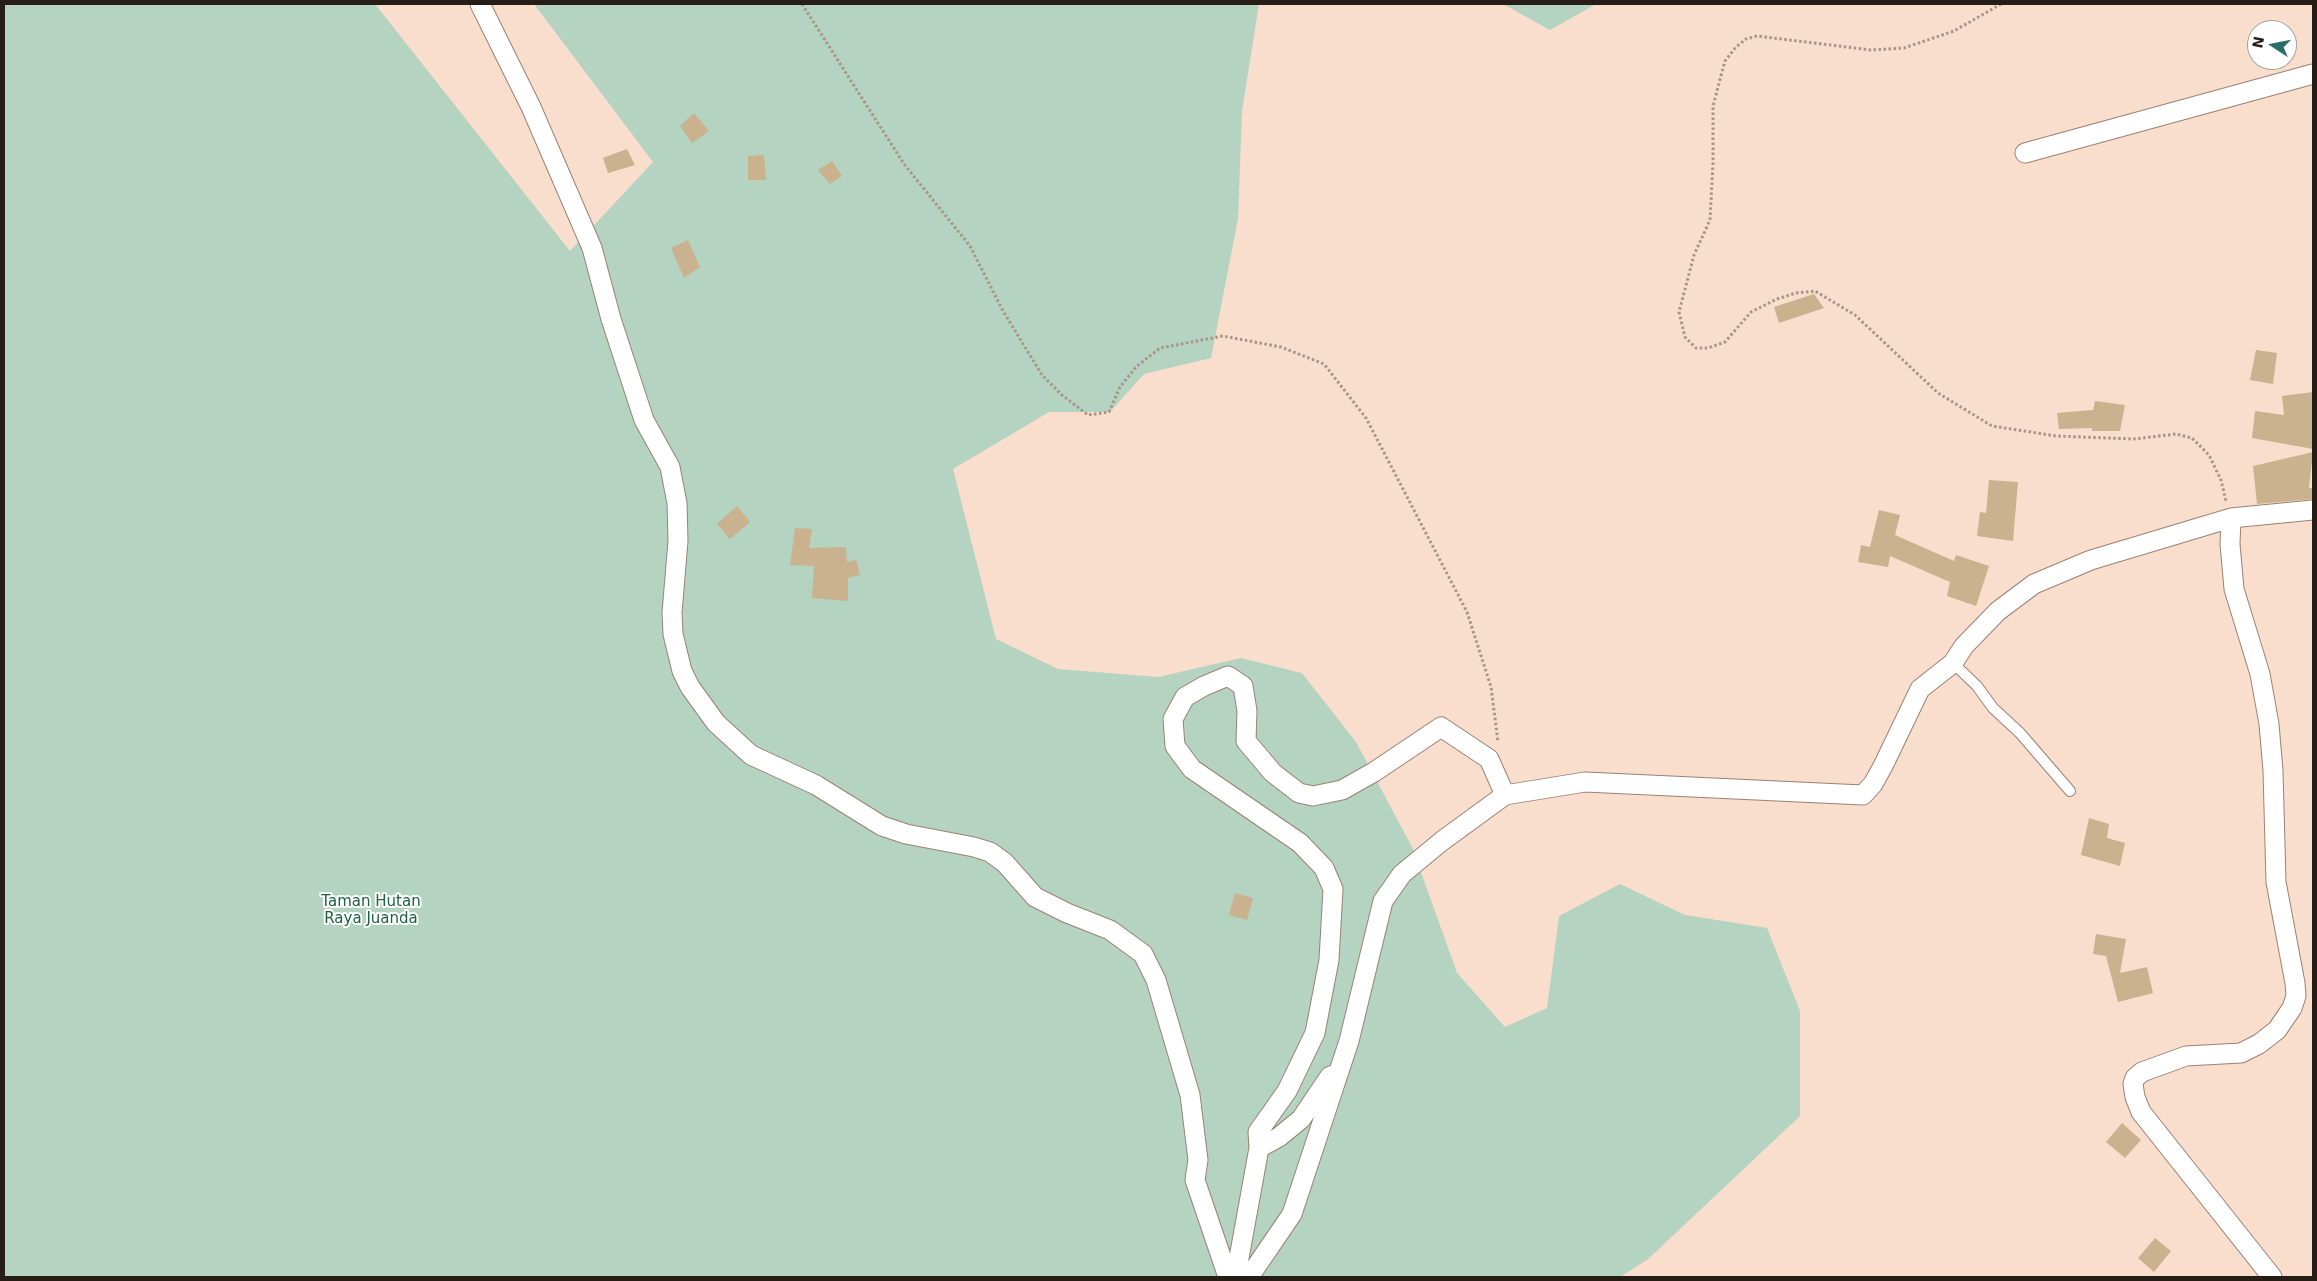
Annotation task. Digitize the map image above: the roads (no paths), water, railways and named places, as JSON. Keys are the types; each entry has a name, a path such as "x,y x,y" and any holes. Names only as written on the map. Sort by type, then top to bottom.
{"street":[{"path":"480,4 531,107 592,248 644,420 670,467 677,503 678,541 676,588 672,613 673,634 682,670 690,686 716,723 751,755 816,785 882,826 906,834 974,847 990,852 1005,863 1035,897 1066,913 1110,930 1143,954 1156,980 1190,1095 1198,1160 1194,1180 1230,1277 1237,1269 1259,1148 1258,1132 1287,1091 1315,1033 1329,960 1333,889 1324,868 1300,843 1192,769 1175,746 1173,719 1186,697 1204,686 1228,676 1243,686 1247,711 1246,741 1273,773 1299,793 1313,796 1342,790 1388,763 1441,727 1490,759 1505,795"},
{"path":"2025,152 2313,74"},
{"path":"1249,1277 1292,1214 1343,1057 1384,901 1402,874 1442,841 1505,795 1585,782 1863,795 1873,784 1883,766 1920,689 1953,663 1964,646 1998,611 2034,584 2091,560 2231,518 2313,510"},
{"path":"2231,518 2230,544 2234,589 2260,674 2270,724 2274,771 2276,882 2296,996 2285,1020 2259,1044 2241,1053 2186,1056 2142,1072 2135,1078 2133,1084 2134,1097 2141,1112 2266,1275"},
{"path":"1259,1148 1280,1137 1301,1119 1343,1057"}],"lane":[{"path":"1953,663 2020,733 2070,791"}],"park label":[{"name":"Taman Hutan Raya Juanda","path":"371,910"}]}
